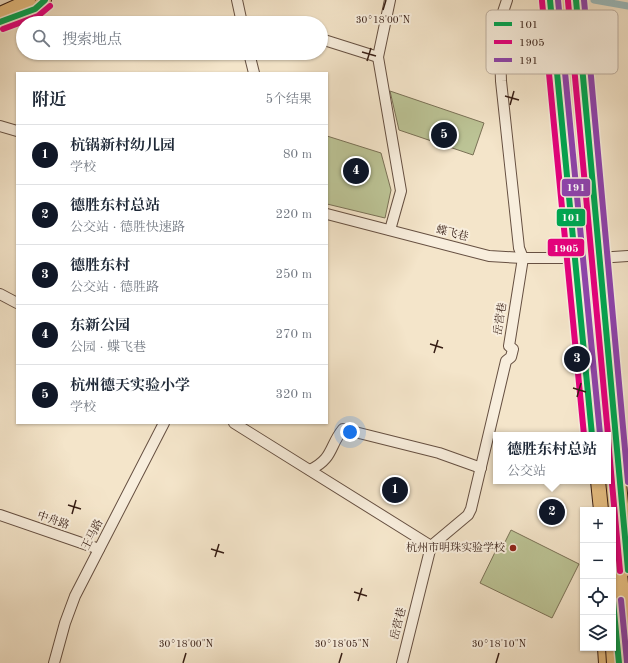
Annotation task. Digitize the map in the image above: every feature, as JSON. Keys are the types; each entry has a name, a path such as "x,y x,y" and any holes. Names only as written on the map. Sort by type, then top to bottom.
{"highway":[{"path":"560,74 591,366 595,432"},
{"path":"578,74 605,432"},
{"path":"594,507 594,492 596,484"},
{"path":"597,484 601,507"},
{"path":"610,484 628,649"},
{"path":"605,651 606,663"},
{"path":"613,651 615,663"}],"main road":[{"path":"0,13 30,0"},
{"path":"16,16 35,9 45,0"},
{"path":"0,22 16,16"},
{"path":"558,74 574,257 592,432"},
{"path":"580,74 626,534 628,570"},
{"path":"614,615 619,663"}],"street":[{"path":"237,0 240,16"},
{"path":"390,0 378,57 401,191 390,230"},
{"name":"岳营巷","path":"504,10 507,0"},
{"path":"328,41 378,57"},
{"path":"251,60 254,72"},
{"name":"岳营巷","path":"402,663 431,546 468,515 481,468 506,361 512,357 513,349 509,346 523,258 519,248 501,74"},
{"path":"0,126 16,131"},
{"name":"蝶飞巷","path":"328,214 490,256 523,258 598,258 628,256"},
{"path":"0,294 16,302"},
{"name":"王马路","path":"54,663 70,609 163,424"},
{"path":"236,424 431,546"},
{"path":"310,470 320,465 329,456 343,429 439,453 481,468"},
{"name":"中舟路","path":"0,515 99,549"}],"green space":[{"path":"390,91 484,123 473,155 399,130"},
{"path":"328,136 381,153 391,190 385,218 328,204"},
{"path":"511,530 579,564 552,618 480,583 499,544 503,546"}],"waterway":[{"path":"594,0 628,6"}],"transit line":[{"name":"101","path":"16,16 35,9 45,0"},
{"name":"101","path":"550,0 551,10"},
{"name":"191","path":"558,0 559,10"},
{"name":"101","path":"576,0 577,10"},
{"name":"191","path":"584,0 585,10"},
{"name":"1905","path":"542,1 543,10"},
{"name":"1905","path":"568,1 569,10"},
{"name":"1905","path":"38,16 50,6"},
{"name":"101","path":"0,22 16,16"},
{"name":"1905","path":"3,29 16,24"},
{"name":"1905","path":"549,74 584,432"},
{"name":"101","path":"557,74 592,432"},
{"name":"191","path":"565,74 600,432"},
{"name":"1905","path":"575,74 608,432"},
{"name":"101","path":"583,74 628,570"},
{"name":"191","path":"591,74 628,482"},
{"name":"1905","path":"611,472 620,571"},
{"name":"191","path":"621,600 627,662"},
{"name":"101","path":"614,615 619,663"}],"place":[{"name":"杭州德天实验小学","path":"444,135"},
{"name":"东新公园","path":"356,171"},
{"name":"德胜东村","path":"577,359"},
{"name":"杭锅新村幼儿园","path":"395,490"},
{"name":"德胜东村总站","path":"552,512"},
{"name":"杭州市明珠实验学校","path":"513,548"}]}
